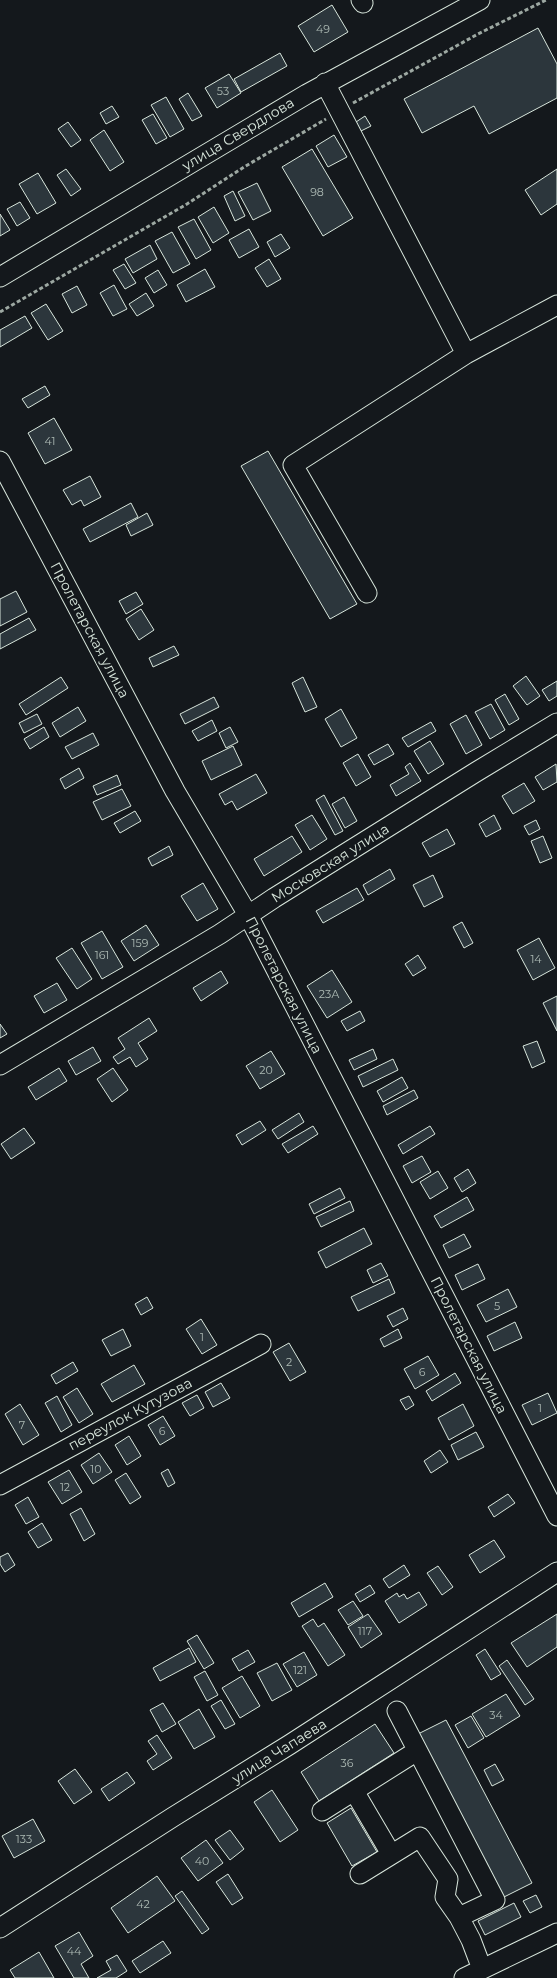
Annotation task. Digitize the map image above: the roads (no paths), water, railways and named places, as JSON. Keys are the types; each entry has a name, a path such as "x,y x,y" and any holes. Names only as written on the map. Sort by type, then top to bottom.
{"street":[{"name":"улица Свердлова","path":"0,277 325,83 480,0"},
{"path":"325,83 466,354"},
{"path":"367,593 293,465 466,354 557,305"},
{"name":"Пролетарская улица","path":"0,461 175,791 248,915 557,1516"},
{"name":"Московская улица","path":"0,1065 248,915 557,723"},
{"name":"переулок Кутузова","path":"0,1485 261,1344"},
{"name":"улица Чапаева","path":"0,1928 51,1894 289,1746 557,1572"},
{"path":"397,1711 495,1900 459,1917"},
{"path":"322,1811 417,1751"},
{"path":"354,1791 391,1854"},
{"path":"360,1874 420,1837 448,1879 446,1897 471,1940 482,1969"},
{"path":"464,1978 557,1932"}]}
